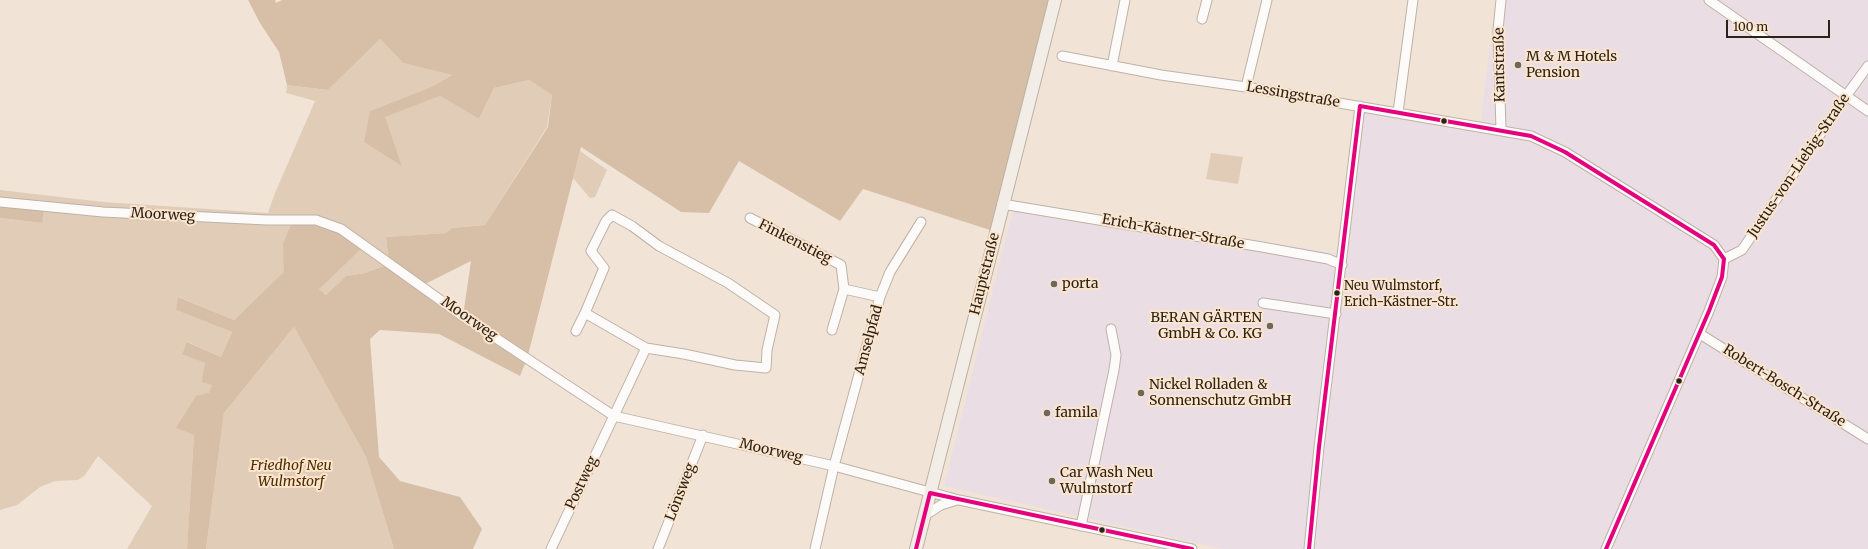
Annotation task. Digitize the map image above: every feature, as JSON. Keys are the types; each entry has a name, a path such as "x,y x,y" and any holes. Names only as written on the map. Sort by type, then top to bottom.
{"main road":[{"name":"Hauptstraße","path":"916,549 1002,204 1055,0"}],"street":[{"path":"1112,66 1125,0"},
{"path":"1202,19 1207,0"},
{"path":"1246,87 1267,0"},
{"path":"1398,112 1413,0"},
{"name":"Kantstraße","path":"1501,0 1498,30 1502,130"},
{"path":"1708,0 1868,111"},
{"name":"Lessingstraße","path":"1062,56 1161,75 1246,87 1398,112 1531,136 1565,152 1714,245 1724,259"},
{"name":"Justus-von-Liebig-Straße","path":"1724,259 1742,250 1846,96 1868,66"},
{"path":"1309,549 1319,447 1360,106"},
{"name":"Moorweg","path":"0,202 103,212 267,220 316,220 341,229 464,317 614,416 834,466 958,500 1081,526 1157,546 1192,549"},
{"name":"Erich-Kästner-Straße","path":"1002,204 1262,247 1328,259 1342,264"},
{"path":"576,331 604,268 591,251 606,221 612,216 632,226 659,246 728,283 775,315 767,350 766,368"},
{"name":"Finkenstieg","path":"750,218 841,265 844,289 832,330"},
{"name":"Amselpfad","path":"815,549 834,466 880,297 890,272 921,222"},
{"path":"1606,549 1700,334 1722,277 1724,259"},
{"path":"844,289 880,297"},
{"path":"1263,303 1336,314"},
{"path":"585,313 646,348 684,354 735,365 775,369"},
{"path":"1081,526 1114,370 1116,355 1111,329"},
{"name":"Robert-Bosch-Straße","path":"1700,334 1868,439"},
{"name":"Postweg","path":"551,549 646,348"},
{"name":"Lönsweg","path":"658,549 703,435"},
{"path":"924,516 941,505 958,500"}],"shaded area":[{"path":"248,0 275,0 276,3 282,0 1050,0 993,231 863,189 840,221 739,161 709,213 681,212 581,147 527,359 520,376 439,334 380,330 370,339 379,457 400,481 460,497 482,529 473,549 394,549 366,457 294,327 224,413 206,549 187,549 194,435 176,428 196,396 209,393 212,385 202,382 205,363 182,354 187,342 221,357 232,332 176,310 178,297 234,320 284,272 283,244 293,220 316,220 365,245 319,289 326,295 346,276 365,273 389,264 386,237 446,233 452,228 485,225 548,127 552,95 529,80 494,88 479,119 440,96 385,117 402,166 364,142 370,111 431,87 452,75 403,63 380,39 328,90 287,85 279,52 260,23","holes":["471,261 463,316 421,286"]},
{"path":"1496,0 1868,0 1868,549 1223,549 944,486 1006,236 1016,203 1339,254 1359,104 1480,125"},
{"path":"0,202 44,208 42,223 0,218"}],"green space":[{"path":"380,39 403,63 452,75 431,87 370,111 402,166 384,117 440,96 479,119 494,88 529,80 552,95 547,127 485,225 452,228 446,233 386,237 389,264 365,273 346,276 326,295 319,289 283,244 285,272 234,320 179,297 176,310 232,332 221,357 188,342 182,353 205,363 212,385 210,393 177,428 194,435 187,549 127,549 152,506 98,456 85,475 78,480 55,481 40,487 17,505 0,510 0,218 42,223 0,202 0,190 103,202 268,213 275,193 315,101 286,93 287,85 328,90"},
{"path":"580,151 607,170 595,197 590,198 573,178"},
{"path":"1211,153 1243,157 1238,184 1206,179"},
{"name":"Friedhof Neu Wulmstorf","path":"294,327 366,457 394,549 206,549 224,413"}],"transit line":[{"path":"1309,549 1319,447 1360,106 1531,136 1565,152 1714,245 1724,259 1722,277 1709,311 1606,549"},
{"path":"916,549 930,493 1192,549"}],"place":[{"name":"M & M Hotels Pension","path":"1518,65"},
{"name":"porta","path":"1054,284"},
{"name":"Neu Wulmstorf, Erich-Kästner-Str.","path":"1337,293"},
{"name":"BERAN GÄRTEN GmbH & Co. KG","path":"1270,326"},
{"name":"Nickel Rolladen & Sonnenschutz GmbH","path":"1141,393"},
{"name":"famila","path":"1047,413"},
{"name":"Car Wash Neu Wulmstorf","path":"1052,481"}]}
